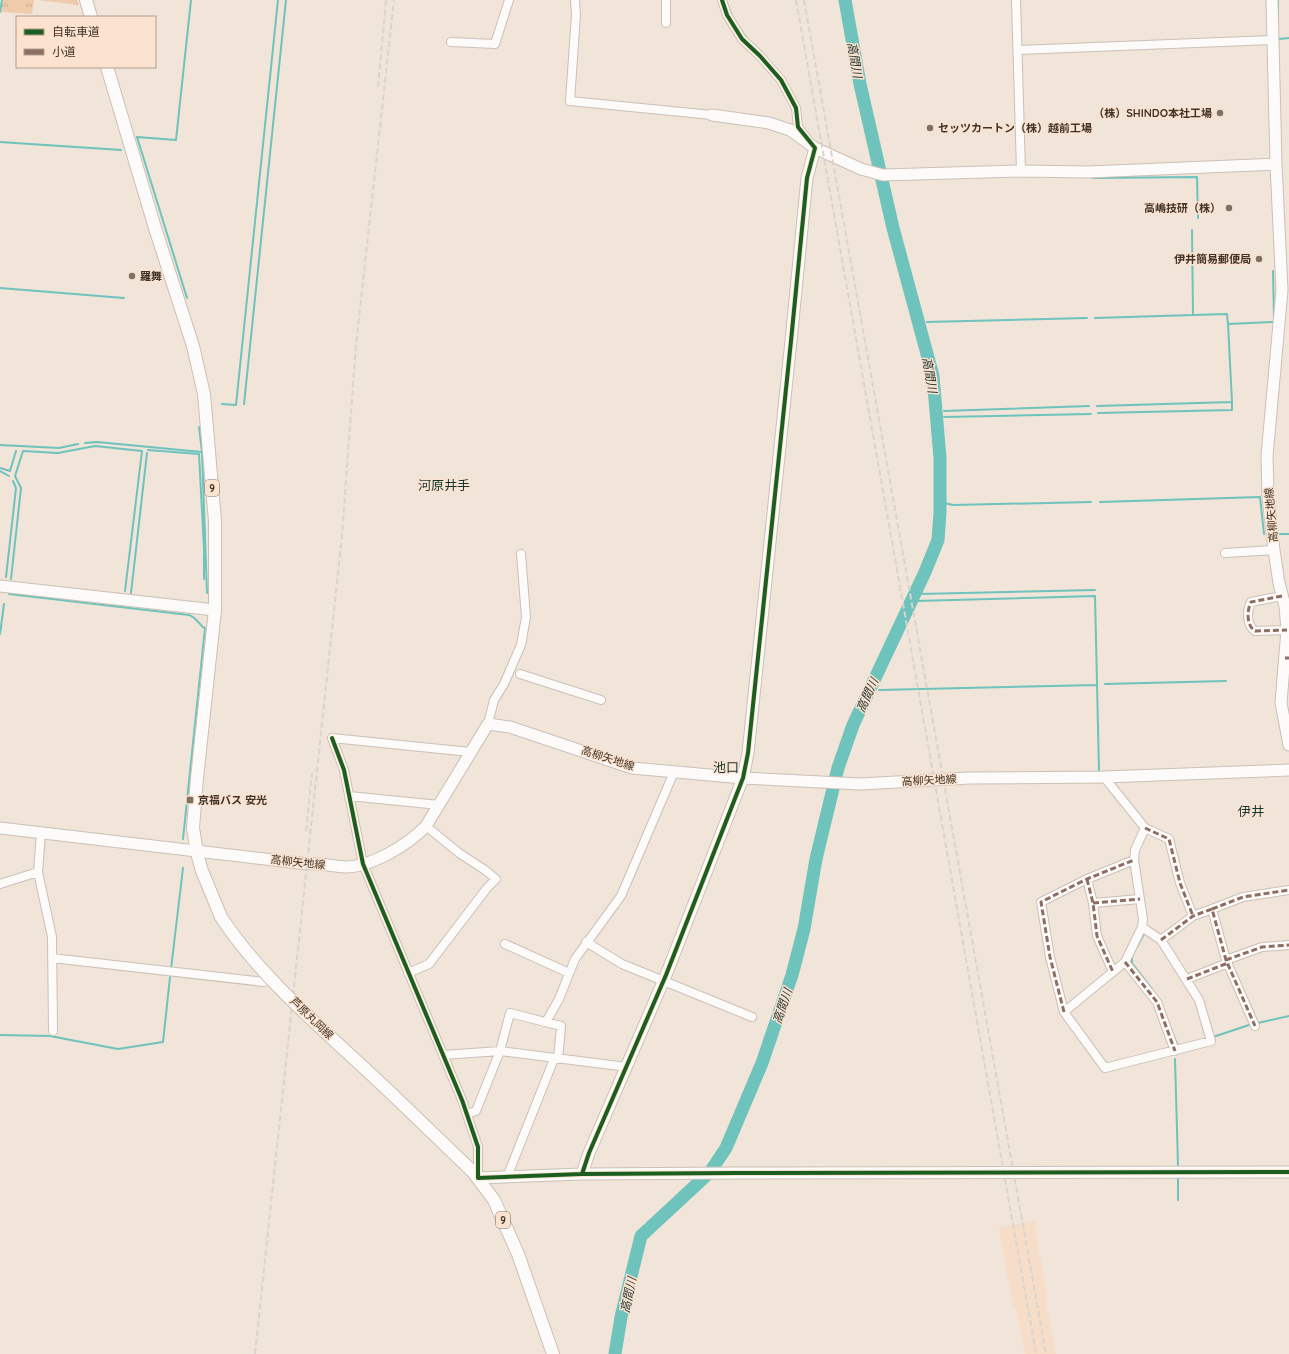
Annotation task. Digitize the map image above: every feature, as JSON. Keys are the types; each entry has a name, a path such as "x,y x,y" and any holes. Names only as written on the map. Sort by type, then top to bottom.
{"main road":[{"path":"86,0 91,16"},
{"name":"9","path":"107,68 155,228 193,346 204,394 215,521 215,610 194,803 193,828 196,850"},
{"name":"芦原丸岡線","path":"196,850 205,882 221,917 246,952 478,1178"},
{"name":"9","path":"478,1178 494,1200 506,1227 553,1354"}],"street":[{"path":"451,42 495,44 509,0"},
{"path":"575,0 576,14 570,101 712,115 769,123 790,130 815,148 861,169 878,174 891,176 1021,171 1089,172 1276,164"},
{"path":"666,0 666,23"},
{"path":"722,0 727,15 742,39 760,56 781,80 796,108 798,127 815,148"},
{"path":"1016,0 1021,171"},
{"name":"高柳矢地線","path":"1272,0 1276,164 1286,291 1267,456 1268,497 1274,550 1286,602 1287,658 1281,703 1289,745"},
{"path":"1018,50 1274,40"},
{"path":"582,1174 664,981 744,778 748,753 792,341 806,178 815,148"},
{"path":"1225,552 1274,550"},
{"path":"488,724 494,700 504,684 521,645 526,617 521,554"},
{"path":"0,586 215,610"},
{"path":"1286,602 1251,602 1248,608 1249,622 1251,628 1255,631 1286,630"},
{"path":"520,674 601,700"},
{"name":"高柳矢地線","path":"0,828 345,867 363,864 404,845 414,838 426,826 488,724 510,727 632,768 804,782 860,784 969,778 1104,777 1289,770"},
{"path":"470,752 332,738 344,770 363,864 467,1114 478,1147 478,1178 582,1174 1289,1172"},
{"path":"546,1022 559,999 569,973 586,942 621,896 674,772"},
{"path":"1104,777 1145,828 1169,839 1180,882 1193,916"},
{"path":"349,796 439,805"},
{"path":"408,973 429,964 487,888 496,879 459,853 426,826"},
{"path":"1064,1012 1126,962 1142,927 1143,918 1134,860 1135,850 1145,828"},
{"path":"41,833 38,872 52,936 53,1031"},
{"path":"1134,860 1087,878 1040,902 1050,957 1064,1012 1105,1068 1211,1041 1199,1000 1187,979 1161,940 1142,927"},
{"path":"0,884 38,872"},
{"path":"1087,878 1093,903 1097,936 1113,972"},
{"path":"1161,940 1193,916 1242,897 1289,890"},
{"path":"1093,903 1140,899"},
{"path":"1212,909 1227,962 1255,1026"},
{"path":"586,942 622,964 752,1017"},
{"path":"505,944 569,973"},
{"path":"1187,979 1262,947 1289,945"},
{"path":"52,958 264,982"},
{"path":"1126,962 1157,1002 1176,1051"},
{"path":"467,1114 476,1111 500,1051 510,1013 561,1026 556,1059 507,1177"},
{"path":"443,1055 500,1051 627,1067"}],"shaded area":[{"path":"1034,1221 1048,1302 1046,1303 1056,1354 1025,1354 1016,1307 1013,1308 999,1227"}],"green space":[{"path":"3,0 34,0 32,14 1,12"},
{"path":"37,0 77,0 79,5"}],"waterway":[{"path":"0,12 2,0"},
{"path":"187,298 137,137 176,140 191,0"},
{"path":"222,404 236,405 278,0"},
{"path":"244,404 286,0"},
{"name":"高間川","path":"615,1354 621,1317 641,1236 710,1172 726,1148 762,1063 792,975 804,929 816,859 838,768 853,725 925,572 938,540 940,513 940,458 933,376 893,228 860,84 845,0"},
{"path":"1278,0 1278,21"},
{"path":"727,3 732,16"},
{"path":"741,30 747,39"},
{"path":"1279,39 1289,38"},
{"path":"0,142 121,150"},
{"path":"1093,178 1197,177 1198,218"},
{"path":"1095,318 1193,315 1192,230"},
{"path":"1273,271 1274,316"},
{"path":"0,288 124,298"},
{"path":"1193,315 1227,314 1228,324 1274,322"},
{"path":"927,322 1087,318"},
{"path":"1097,406 1232,402 1228,324"},
{"path":"1098,413 1232,410 1232,402"},
{"path":"944,411 1089,406"},
{"path":"944,417 1091,414"},
{"path":"85,443 97,442 202,452 199,427"},
{"path":"0,445 59,448 78,444"},
{"path":"11,579 21,488 15,476 23,451 58,453 95,446 142,451 125,591"},
{"path":"148,450 199,454 204,548 204,579"},
{"path":"0,468 10,471 16,451"},
{"path":"202,452 207,593"},
{"path":"131,593 147,453"},
{"path":"0,471 9,476"},
{"path":"6,577 16,488 13,481"},
{"path":"1100,502 1260,497 1264,534"},
{"path":"940,502 953,505 1091,502"},
{"path":"1278,534 1289,534"},
{"path":"919,594 1095,590"},
{"path":"9,594 189,615 195,618 205,628 183,839"},
{"path":"916,601 1095,596 1099,771"},
{"path":"0,634 4,604"},
{"path":"1105,684 1226,681"},
{"path":"879,690 1097,685"},
{"path":"171,969 183,868"},
{"path":"1134,952 1144,934"},
{"path":"1132,956 1132,963 1152,989"},
{"path":"0,1035 50,1036 118,1049 163,1042 170,977"},
{"path":"1258,1023 1289,1016"},
{"path":"1213,1037 1249,1025"},
{"path":"1170,1028 1178,1046 1180,1046"},
{"path":"1175,1059 1178,1165"},
{"path":"1178,1178 1178,1200"}],"railway":[{"path":"378,87 386,0"},
{"path":"255,1354 342,535 356,345 394,0"},
{"path":"796,0 1036,1354"},
{"path":"804,0 1046,1354"},
{"path":"306,831 312,773"}],"marked path":[{"path":"1282,596 1251,602 1248,617 1250,625 1255,631 1287,630"},
{"path":"1145,828 1169,839 1180,883 1193,916"},
{"path":"1064,1012 1050,957 1041,902 1087,879 1134,860"},
{"path":"1087,879 1093,903 1097,936 1113,972"},
{"path":"1212,909 1243,897 1289,890"},
{"path":"1093,903 1140,899"},
{"path":"1161,940 1193,916 1212,909 1226,960 1255,1026"},
{"path":"1226,960 1262,947 1289,945"},
{"path":"1125,962 1157,1002 1175,1051"},
{"path":"1187,979 1228,963"}],"cycle path":[{"path":"582,1174 589,1153 666,975 743,778 748,753 807,178 815,148 798,127 796,108 781,80 760,56 742,39 727,15 722,0"},
{"path":"332,738 344,770 363,864 462,1100 478,1147 478,1178 582,1174 1289,1172"}],"place":[{"name":"（株）SHINDO本社工場","path":"1220,113"},
{"name":"セッツカートン（株）越前工場","path":"930,128"},
{"name":"高嶋技研（株）","path":"1229,208"},
{"name":"伊井簡易郵便局","path":"1259,259"},
{"name":"羅舞","path":"132,276"},
{"name":"京福バス 安光","path":"190,800"}],"district":[{"name":"河原井手","path":"444,485"},
{"name":"池口","path":"726,767"},
{"name":"伊井","path":"1251,811"}]}
